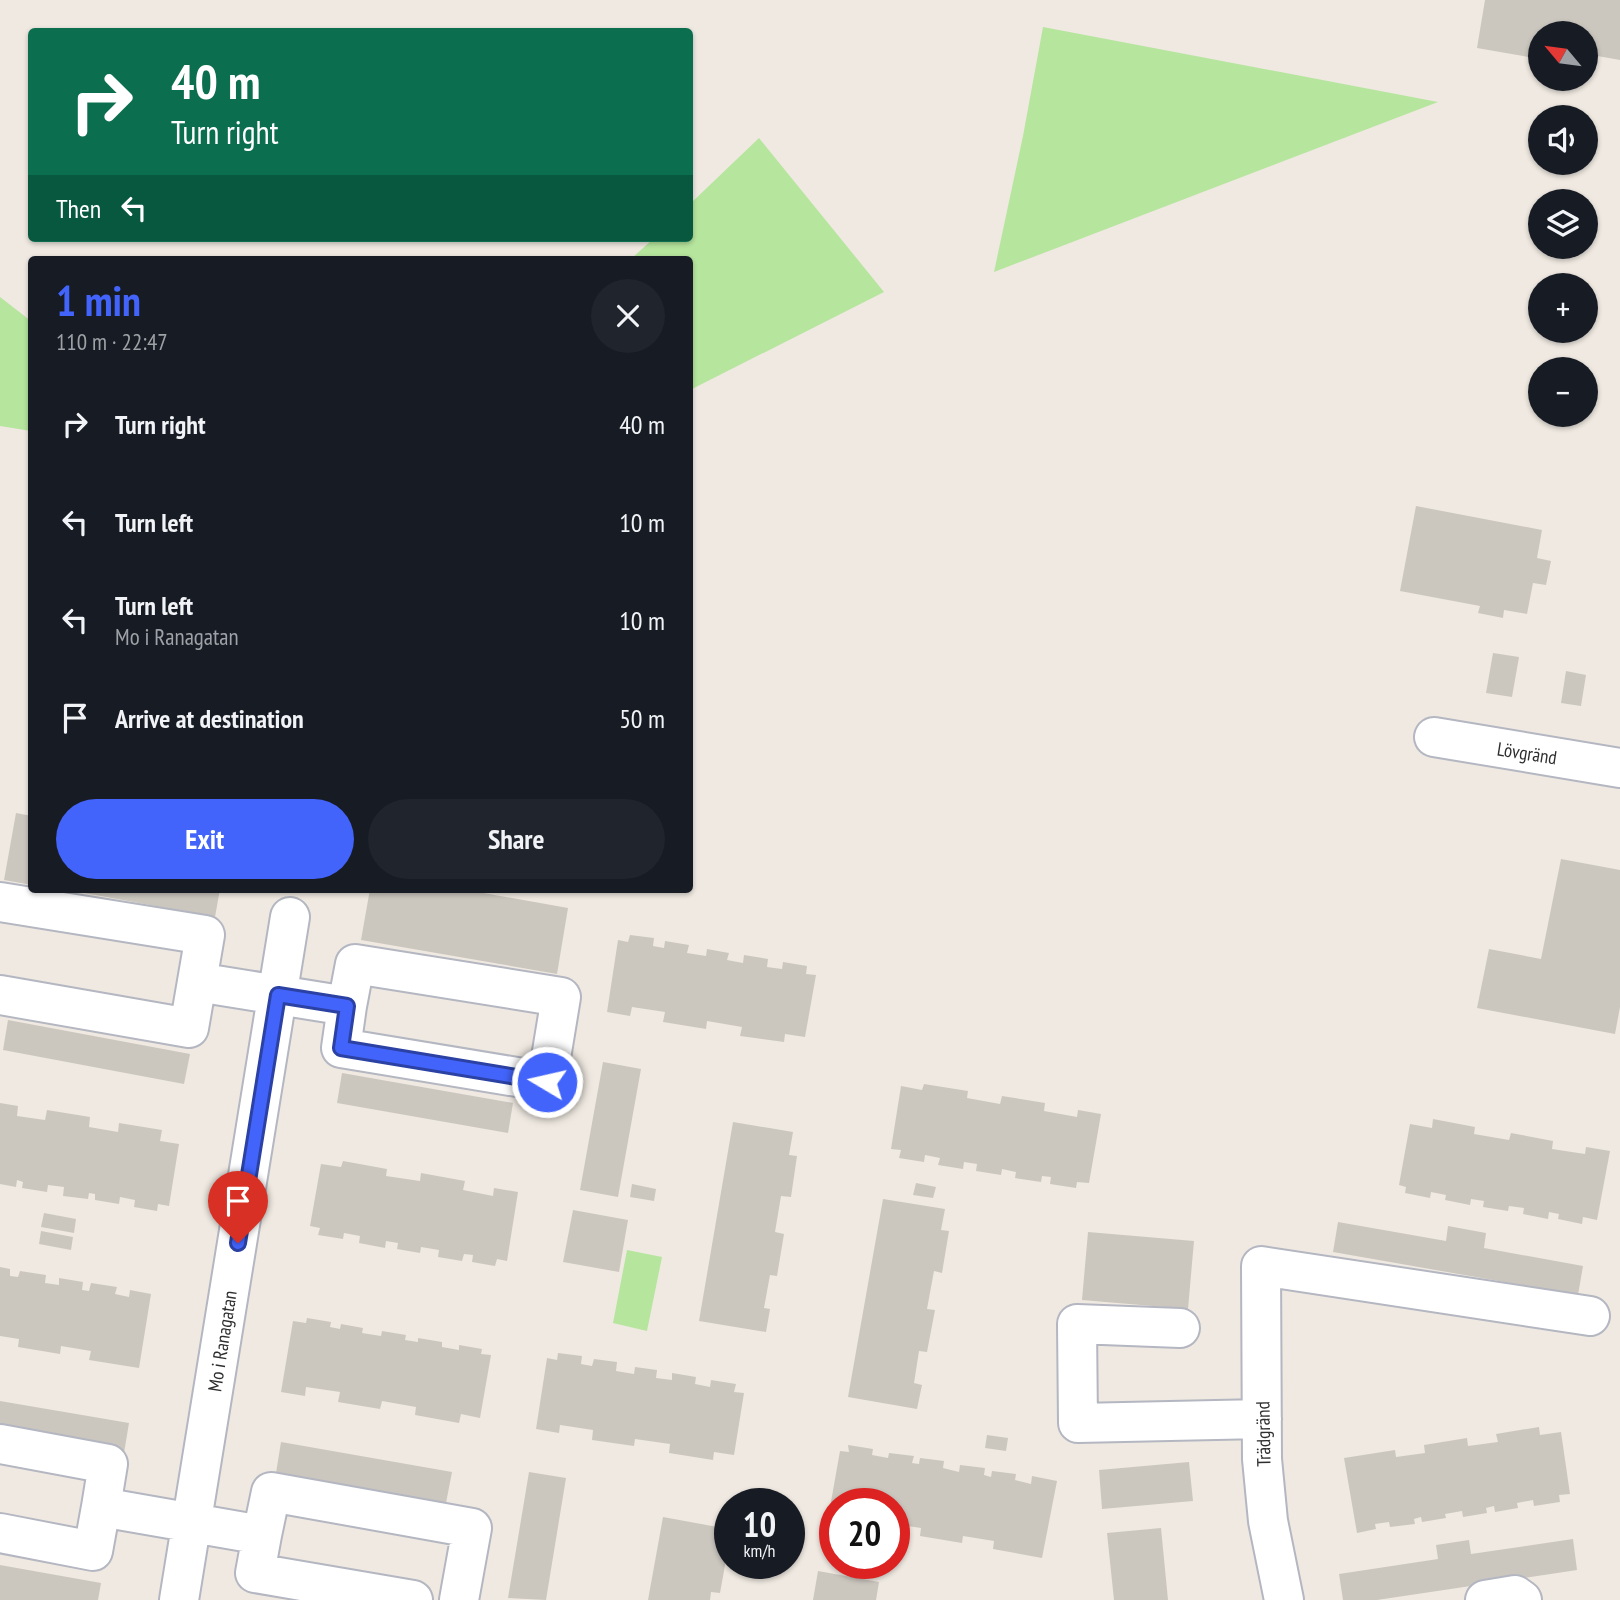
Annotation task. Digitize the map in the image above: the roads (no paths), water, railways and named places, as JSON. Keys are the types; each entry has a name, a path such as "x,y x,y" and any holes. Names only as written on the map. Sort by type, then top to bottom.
{"street":[{"name":"Lövgränd","path":"1434,737 1620,768"},
{"path":"0,902 205,935 189,1028 0,995"},
{"name":"Mo i Ranagatan","path":"179,1600 290,917"},
{"path":"355,964 561,997 547,1082 341,1048 347,1006 355,964"},
{"path":"197,982 347,1006"},
{"name":"Trädgränd","path":"1284,1600 1268,1521 1262,1459 1261,1266 1590,1316"},
{"path":"1180,1328 1077,1324 1078,1423 1262,1419"},
{"path":"0,1444 108,1464 93,1551 0,1533"},
{"path":"413,1600 255,1573 271,1492 472,1528 459,1600"},
{"path":"101,1507 262,1535"},
{"path":"1485,1600 1515,1595 1522,1600"}]}
